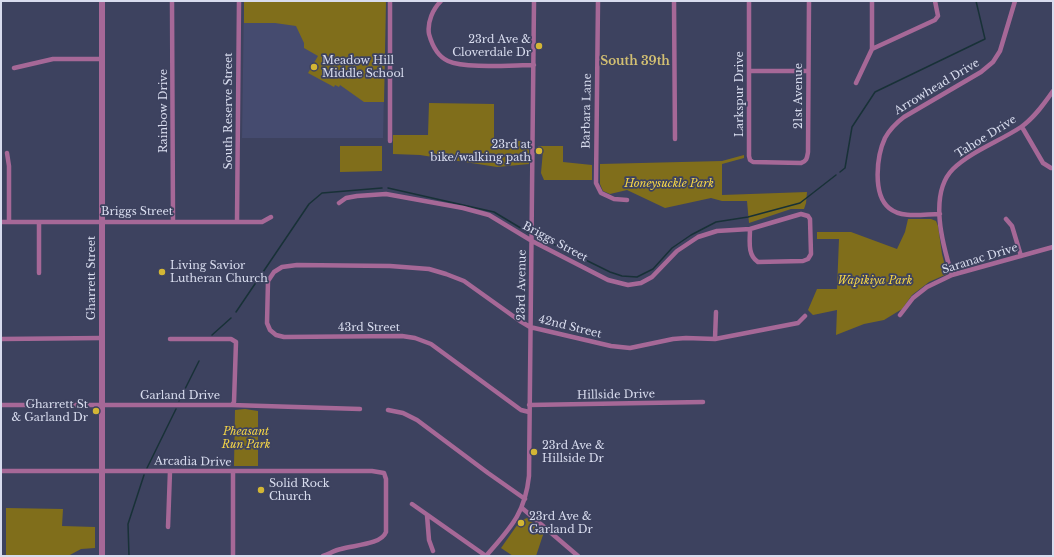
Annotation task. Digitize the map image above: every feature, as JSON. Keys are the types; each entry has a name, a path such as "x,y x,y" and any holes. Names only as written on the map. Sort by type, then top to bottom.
{"street":[{"name":"Gharrett Street","path":"102,1 102,556"},
{"name":"Rainbow Drive","path":"172,1 173,221"},
{"name":"South Reserve Street","path":"237,222 239,1"},
{"path":"390,1 390,141"},
{"path":"442,1 436,6 431,17 428,30 431,43 440,56 448,61 462,65 534,65"},
{"name":"23rd Avenue","path":"486,556 517,518 526,499 529,476 534,1"},
{"name":"Barbara Lane","path":"598,1 596,183 601,193 614,198 627,200"},
{"path":"674,1 675,140"},
{"name":"Larkspur Drive","path":"749,1 749,156 750,160 753,162 777,163"},
{"name":"21st Avenue","path":"777,163 801,163 807,158 809,1"},
{"path":"856,83 872,49 872,1"},
{"path":"872,49 935,20 938,16 935,1"},
{"name":"Arrowhead Drive","path":"940,214 903,214 889,208 884,202 878,186 878,160 882,145 889,131 904,117 981,72 993,62 1000,51 1015,1"},
{"path":"14,68 53,59 102,59"},
{"path":"749,71 808,71"},
{"name":"Tahoe Drive","path":"952,275 943,246 940,214 942,190 947,177 953,169 965,159 1022,127 1039,111 1053,91"},
{"path":"1022,127 1043,163 1051,168"},
{"path":"7,153 9,166 9,222"},
{"name":"Briggs Street","path":"340,203 346,198 386,194 463,208 489,215 532,241 608,280 628,285 641,283 652,277 677,251 698,237 717,231 750,229 794,216 808,216 811,222 811,254 808,260 803,261 758,262 753,259 750,254 750,229"},
{"name":"Briggs Street","path":"1,222 262,222 271,217"},
{"path":"1006,219 1012,226 1022,256"},
{"path":"39,222 39,273"},
{"name":"Saranac Drive","path":"900,315 913,298 927,287 952,275 1053,247"},
{"name":"42nd Street","path":"294,266 390,266 430,269 464,281 530,327 611,346 630,348 673,339 715,339 798,323 805,316"},
{"name":"43rd Street","path":"294,266 282,267 274,272 268,281 267,323 270,330 276,335 284,337 390,336 414,338 431,344 521,410 529,412"},
{"path":"715,339 716,312"},
{"path":"1,339 102,338"},
{"path":"170,339 231,339 236,342 234,402 232,406"},
{"name":"Hillside Drive","path":"530,406 703,402"},
{"name":"Garland Drive","path":"1,405 232,406 360,409"},
{"path":"388,410 403,413 417,420 488,473 526,499"},
{"path":"168,527 170,470"},
{"name":"Arcadia Drive","path":"1,471 372,471 384,473 386,479 386,532 384,536 376,541 339,549 323,556"},
{"path":"233,472 233,556"},
{"path":"412,504 486,556"},
{"path":"522,508 578,556"},
{"path":"427,515 429,540 433,551"}],"shaded area":[{"name":"Meadow Hill Middle School","path":"244,1 386,1 383,138 242,138"}],"green space":[{"path":"244,1 386,1 384,102 364,102 340,85 339,87 335,85 334,87 308,73 318,56 304,48 304,43 296,26 275,23 244,23"},
{"path":"429,103 494,104 494,141 529,141 529,164 497,167 420,155 393,154 393,135 428,135"},
{"path":"340,146 382,146 382,171 340,172"},
{"name":"Honeysuckle Park","path":"538,146 563,146 563,162 592,165 592,180 544,180 541,173 543,151 538,149"},
{"name":"Honeysuckle Park","path":"744,155 744,158 722,164 722,195 807,192 804,209 791,209 749,223 747,201 722,201 711,198 665,208 627,190 610,194 603,191 600,184 600,164 722,161"},
{"name":"Wapikiya Park","path":"908,219 931,219 936,221 947,274 929,282 912,295 902,309 884,320 864,324 836,335 837,310 813,315 808,310 817,289 837,289 839,239 817,239 817,232 851,232 897,249 905,232"},
{"name":"Pheasant Run Park","path":"245,409 258,411 258,466 234,466 235,410"},
{"path":"6,508 63,509 62,526 95,527 95,548 81,549 68,556 6,556"},
{"path":"527,518 544,532 536,556 513,556 501,548 520,521"}],"waterway":[{"path":"840,172 845,168 852,127 875,92 985,39 976,1"},
{"path":"537,236 610,272 622,276 637,277 653,269 672,248 691,235 716,222 748,217 800,203 836,175"},
{"path":"236,312 309,204 322,193 382,188"},
{"path":"388,188 494,212 529,233"},
{"path":"212,335 231,318"},
{"path":"179,401 199,361"},
{"path":"147,468 176,409"},
{"path":"129,556 128,524 144,475"}],"place":[{"name":"23rd Ave & Cloverdale Dr","path":"539,46"},
{"name":"Meadow Hill Middle School","path":"314,67"},
{"name":"23rd at bike/walking path","path":"539,151"},
{"name":"Living Savior Lutheran Church","path":"162,272"},
{"name":"Gharrett St & Garland Dr","path":"96,411"},
{"name":"23rd Ave & Hillside Dr","path":"534,452"},
{"name":"Solid Rock Church","path":"261,490"},
{"name":"23rd Ave & Garland Dr","path":"521,523"}],"district":[{"name":"South 39th","path":"635,62"}]}
